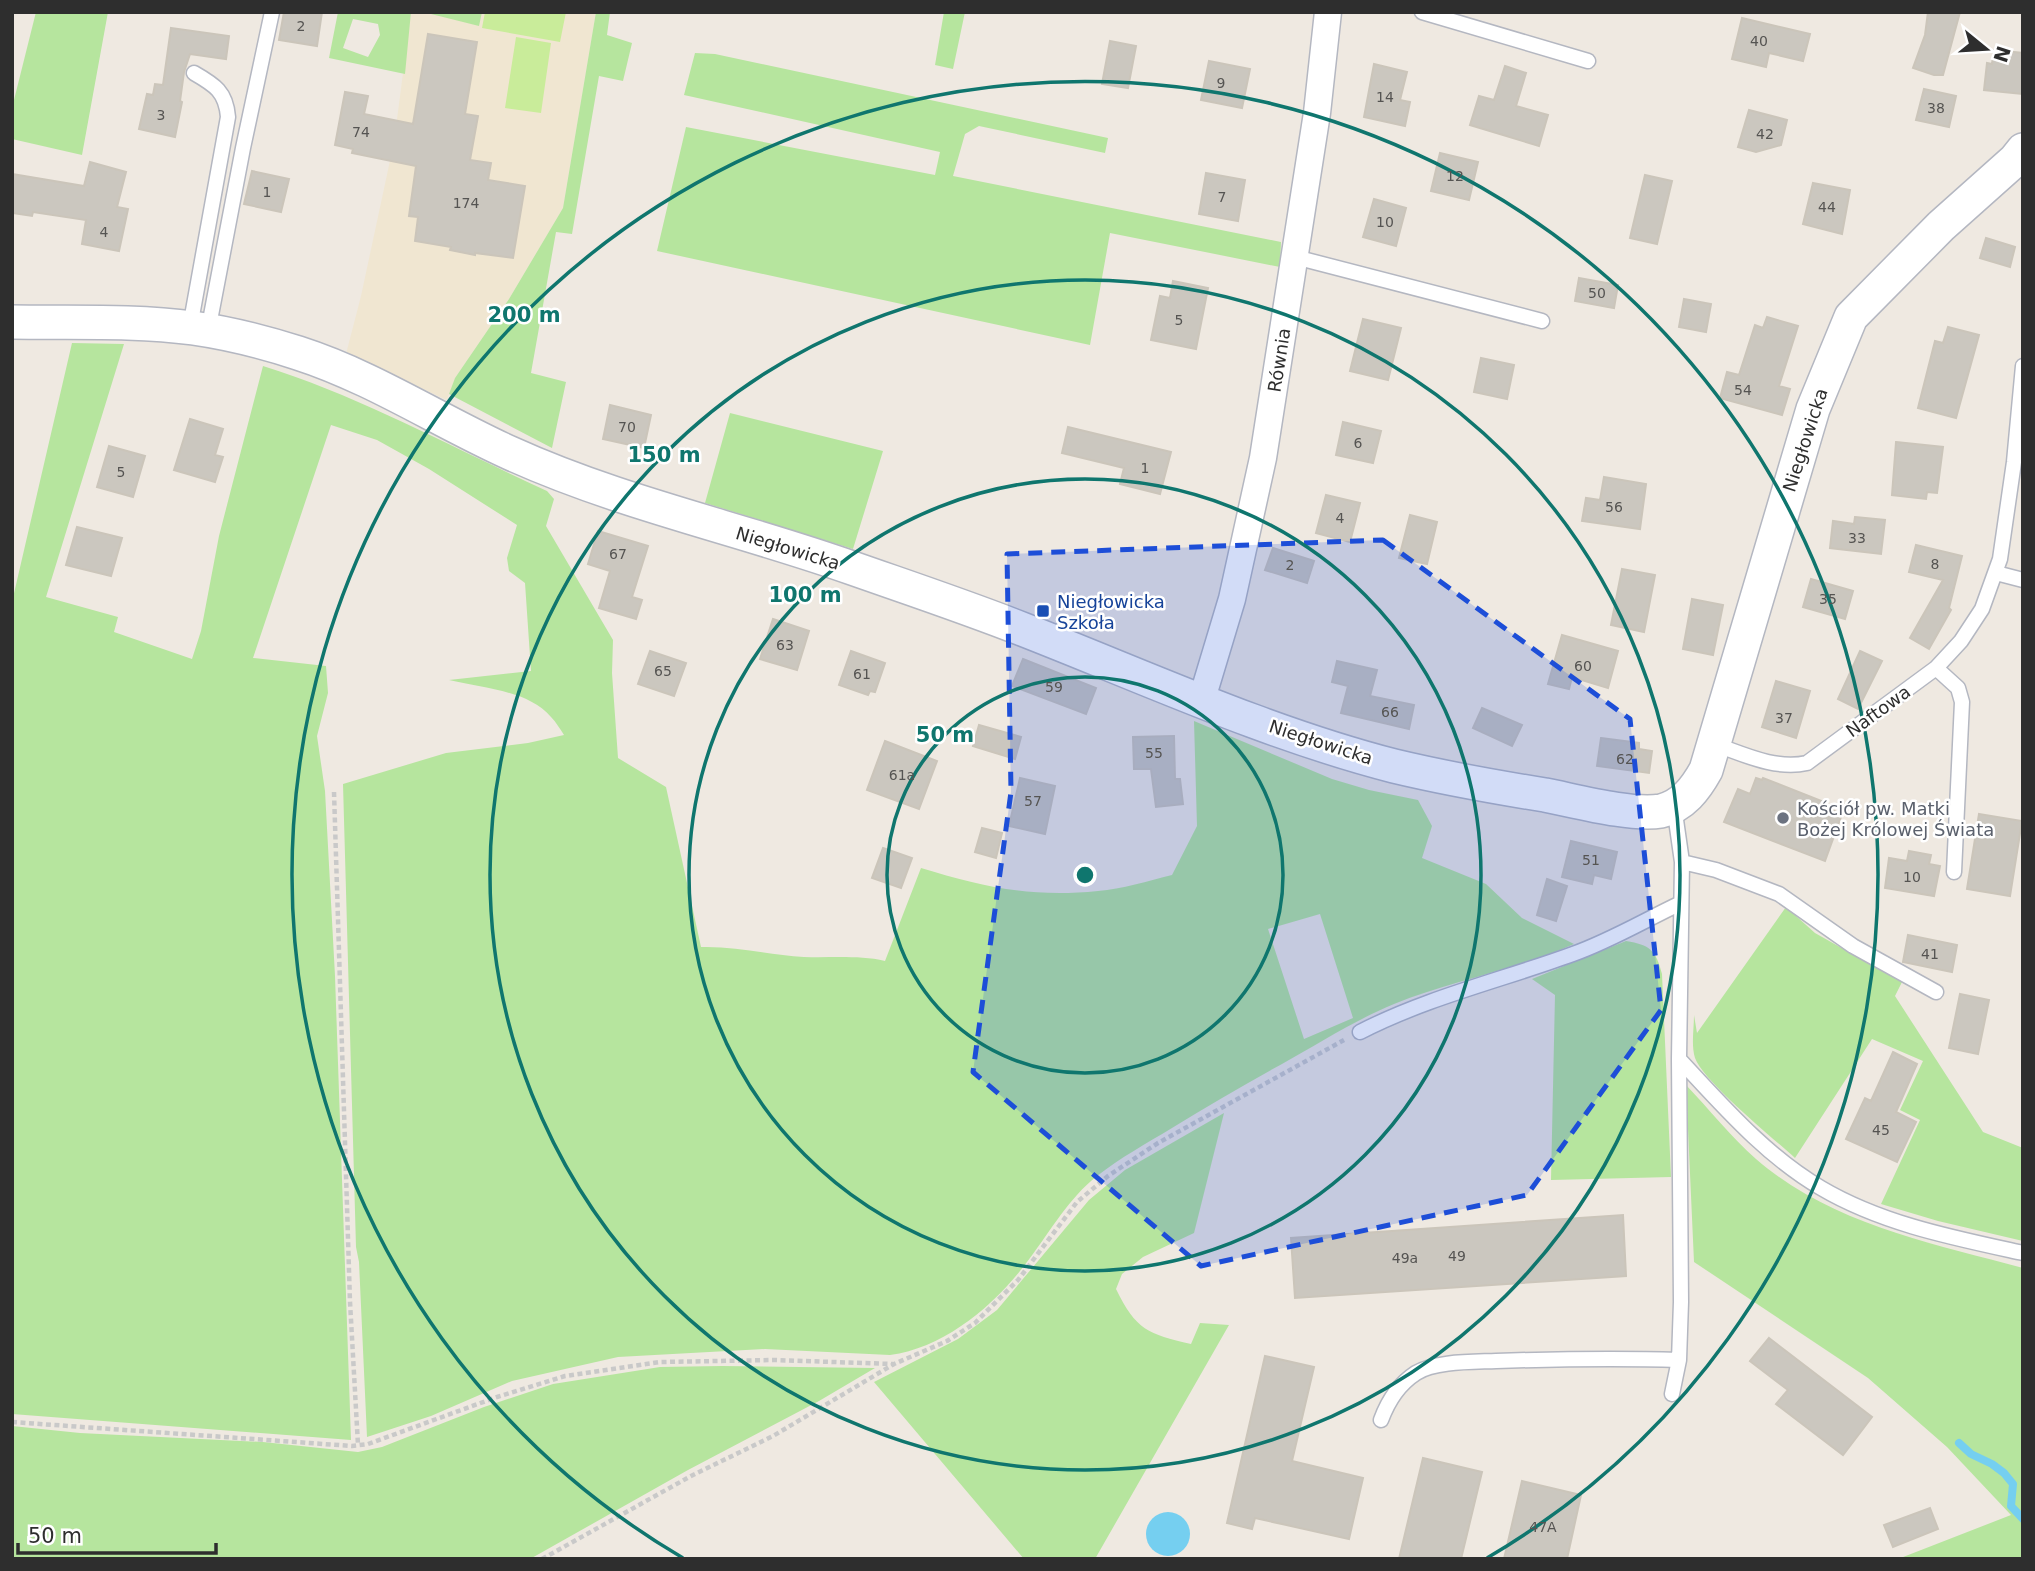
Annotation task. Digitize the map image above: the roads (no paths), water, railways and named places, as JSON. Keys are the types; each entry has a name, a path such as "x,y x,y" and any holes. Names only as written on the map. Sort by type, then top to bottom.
{"street":[{"name":"Równia","path":"1201,702 1232,599 1263,458 1317,113 1328,12"},
{"name":"Niegłowicka","path":"12,322 199,329 302,354 359,377 510,454 582,482 634,501 846,566 1018,628 1201,702 1332,747 1482,785 1629,810 1659,811 1674,806 1697,785 1706,770 1813,409 1850,317 1941,226 2023,150"}],"lane":[{"path":"199,329 243,148 272,12"},
{"path":"1422,12 1588,61"},
{"path":"194,73 220,91 225,99 228,117 199,329"},
{"path":"1295,257 1542,321"},
{"name":"Naftowa","path":"1714,744 1774,764 1792,766 1807,763 1936,668 1973,624 1996,573 2003,545 2023,366"},
{"path":"1996,573 2023,579"},
{"path":"1936,668 1958,688 1962,702 1954,872"},
{"path":"1672,1394 1679,1360 1681,1301 1678,1101 1682,862 1674,806"},
{"path":"1682,862 1716,870 1779,894 1853,946 1936,992"},
{"path":"1360,1032 1430,1001 1577,953 1681,903"},
{"path":"1679,1059 1729,1112 1768,1148 1820,1187 1854,1205 1894,1221 2023,1253"},
{"path":"1381,1420 1395,1393 1418,1371 1461,1362 1533,1359 1679,1360"}],"water":[{"path":"1168,1512 1183,1519 1190,1534 1183,1549 1168,1556 1153,1549 1146,1534 1153,1519"}],"waterway":[{"path":"1959,1443 1971,1454 2004,1473 2013,1484 2011,1506 2023,1519"}],"place":[{"name":"Niegłowicka Szkoła","path":"1043,611"},
{"name":"Kościół pw. Matki Bożej Królowej Świata","path":"1783,818"}]}
